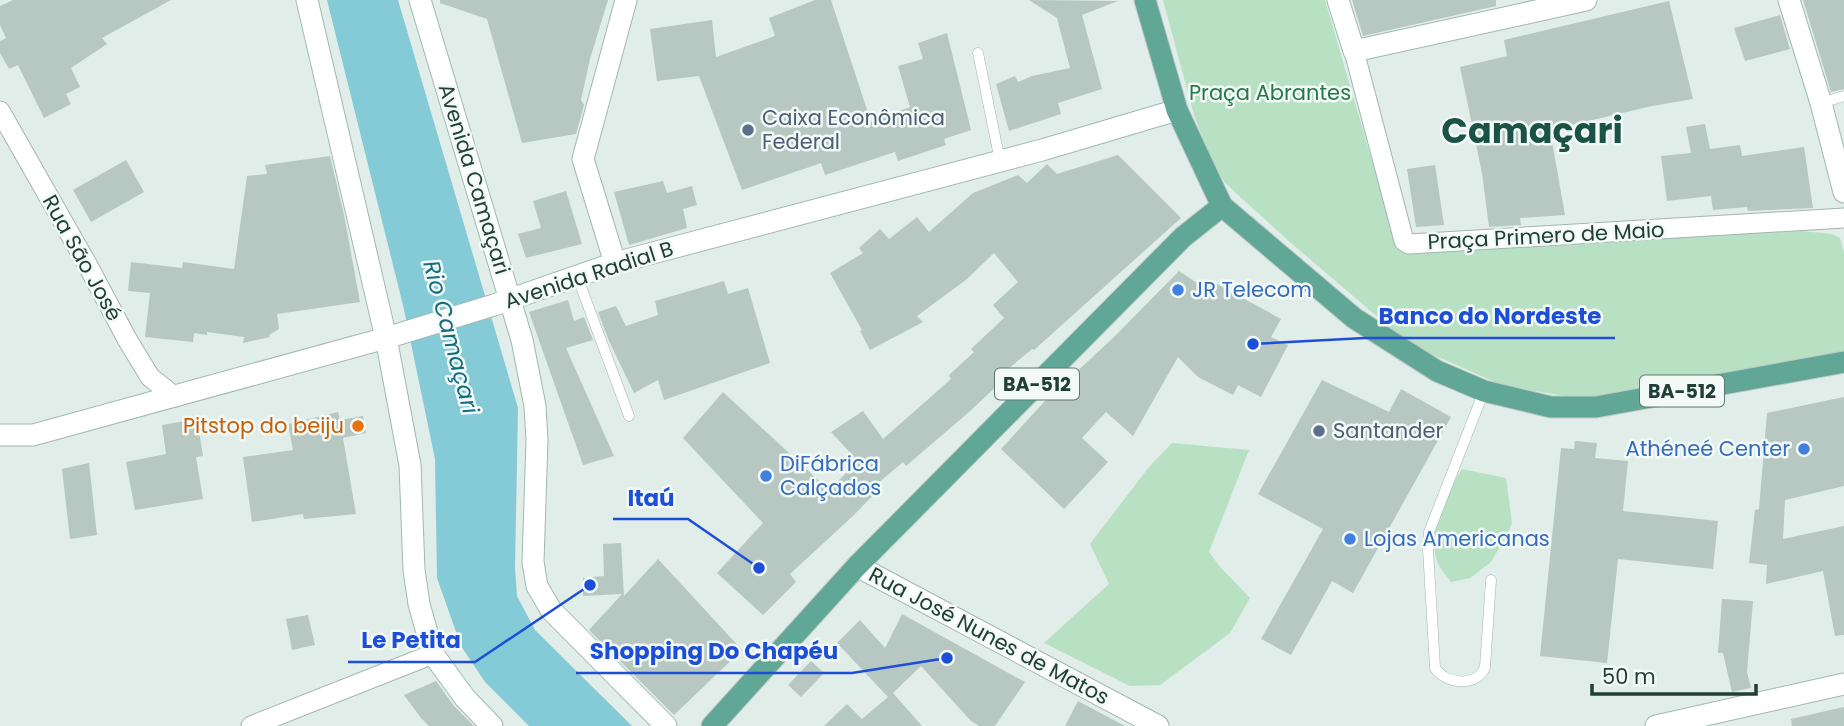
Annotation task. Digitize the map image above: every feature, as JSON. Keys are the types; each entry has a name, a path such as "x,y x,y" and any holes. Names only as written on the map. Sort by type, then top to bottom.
{"main road":[{"name":"BA-512","path":"1145,0 1177,110 1222,206 1354,318 1437,372 1484,391 1551,407 1596,407 1844,362"},
{"name":"BA-512","path":"712,726 857,566 1183,237 1222,206"}],"street":[{"path":"307,0 392,336 410,465 414,570 419,604 433,654 465,698 492,726"},
{"name":"Avenida Camaçari","path":"420,0 502,302 522,340 535,406 537,440 533,562 537,586 551,610 666,726"},
{"path":"615,263 583,159 626,0"},
{"path":"1338,0 1354,51 1587,0"},
{"path":"1789,0 1821,103 1844,192"},
{"name":"Praça Primero de Maio","path":"1354,51 1404,241 1409,244 1844,218"},
{"name":"Avenida Radial B","path":"0,435 33,435 175,397 392,336 615,263 1000,161 1177,110"},
{"name":"Rua São José","path":"0,111 88,264 127,340 150,377 175,397"},
{"name":"Rua José Nunes de Matos","path":"857,566 1158,726"},
{"path":"251,726 433,654"},
{"path":"1663,725 1844,684"}],"lane":[{"path":"978,53 1000,161"},
{"path":"1821,103 1844,96"},
{"path":"577,276 629,416"},
{"path":"1484,391 1429,532 1427,549 1435,668 1441,677 1449,680 1476,680 1482,676 1485,667 1491,580"}],"green space":[{"name":"Praça Abrantes","path":"1163,0 1325,0 1398,250 1802,231 1832,234 1840,238 1844,252 1844,353 1634,391 1579,398 1504,386 1418,348 1291,243 1225,183 1209,155 1194,115"},
{"path":"1172,443 1249,450 1209,552 1250,598 1230,633 1160,685 1130,686 1044,643 1109,584 1090,544 1149,467"},
{"path":"1462,469 1506,478 1512,523 1490,563 1470,578 1451,582 1437,561 1435,535 1440,511"}],"water":[{"name":"Rio Camaçari","path":"327,0 398,0 518,408 515,568 517,596 535,630 632,726 529,726 485,682 461,646 437,578 435,459 403,305"}],"building":[{"path":"13,0 171,0 102,38 107,44 71,68 80,87 66,94 71,104 44,118 18,65 9,69 0,53 0,41 6,38 0,25 0,6"},
{"path":"440,0 608,0 590,59 581,100 584,105 576,134 522,143 487,19 440,3"},
{"path":"815,0 831,0 871,122 910,107 898,66 923,59 918,43 947,33 971,130 944,139 946,145 898,161 895,152 825,175 821,163 742,190 699,76 657,81 650,29 712,20 716,57 775,36 769,18"},
{"path":"1029,0 1118,1 1082,15 1102,89 1058,103 1061,114 1009,131 996,84 1015,76 1018,82 1032,76 1070,68 1057,18"},
{"path":"1352,0 1496,0 1496,6 1363,36"},
{"path":"1803,0 1844,0 1844,89 1831,92"},
{"path":"1669,1 1693,99 1550,130 1565,215 1520,218 1521,225 1489,227 1482,173 1460,67 1507,56 1504,40"},
{"path":"1780,15 1790,49 1745,61 1734,28"},
{"path":"1705,124 1710,149 1740,145 1742,156 1804,147 1813,208 1748,211 1747,207 1713,210 1711,196 1667,201 1661,156 1691,153 1686,127"},
{"path":"1118,155 1181,218 1034,350 996,379 1000,383 969,412 906,466 903,462 876,485 879,489 855,514 790,574 796,582 763,615 717,573 763,523 683,438 723,392 829,490 858,461 831,432 863,411 883,439 951,379 949,375 974,352 971,349 1004,318 993,305 1018,282 994,253 967,279 917,316 923,322 870,350 860,331 862,330 830,273 863,253 859,248 880,229 889,239 917,217 929,232 973,193 1018,175 1027,183 1047,164 1057,174"},
{"path":"330,156 360,302 277,314 279,329 269,335 270,337 243,343 244,337 207,332 207,335 194,333 193,342 145,337 150,293 128,291 131,262 182,268 183,262 234,269 247,176 267,174 265,165"},
{"path":"126,160 144,192 91,222 73,190"},
{"path":"1435,165 1444,225 1416,227 1407,169"},
{"path":"663,181 667,193 692,186 697,205 683,209 687,228 629,245 614,192"},
{"path":"566,191 582,244 526,258 518,234 541,228 533,201"},
{"path":"1179,271 1203,287 1208,279 1281,319 1271,337 1288,345 1261,397 1238,385 1233,395 1198,377 1178,357 1133,436 1106,412 1082,438 1108,462 1064,509 1001,449 1044,402"},
{"path":"724,281 728,294 748,288 770,363 664,400 658,380 634,393 598,312 616,306 626,326 658,315 655,301"},
{"path":"568,300 574,321 584,317 593,340 566,348 614,456 583,465 529,312"},
{"path":"1322,380 1389,412 1401,389 1451,417 1353,593 1332,581 1291,655 1261,639 1323,529 1258,494"},
{"path":"1844,397 1844,486 1785,500 1783,539 1844,526 1844,635 1835,636 1823,571 1766,584 1767,565 1749,563 1755,510 1759,509 1767,413"},
{"path":"338,412 340,420 363,416 366,433 343,438 356,514 304,519 303,514 252,522 243,457 293,450 288,424"},
{"path":"197,419 203,456 196,457 203,499 135,510 126,462 166,454 162,425"},
{"path":"1575,441 1597,443 1595,458 1628,461 1623,511 1718,521 1713,569 1618,559 1607,663 1540,656 1561,448 1574,449"},
{"path":"89,463 97,535 70,539 62,469"},
{"path":"621,543 624,596 658,559 742,650 674,715 589,630 622,594 583,596 583,578 604,576 603,544"},
{"path":"1722,599 1753,601 1747,672 1751,688 1732,692 1723,653 1718,653"},
{"path":"902,614 1025,682 995,726 979,726 971,721 921,666 893,693 922,726 824,726 847,704 862,719 888,697 837,643 860,620 885,648"},
{"path":"308,615 315,645 292,650 286,619"},
{"path":"811,661 824,673 801,697 788,685"},
{"path":"436,681 454,706 474,726 429,726 421,718 404,695"},
{"path":"1078,701 1125,726 1065,726"},
{"path":"1844,707 1844,726 1792,726 1791,719"}],"place":[{"name":"Caixa Econômica Federal","path":"748,130"},
{"name":"JR Telecom","path":"1178,290"},
{"name":"Banco do Nordeste","path":"1253,344"},
{"name":"Pitstop do beiju","path":"358,426"},
{"name":"Santander","path":"1319,431"},
{"name":"Athéneé Center","path":"1804,449"},
{"name":"DiFábrica Calçados","path":"766,476"},
{"name":"Lojas Americanas","path":"1350,539"},
{"name":"Itaú","path":"759,568"},
{"name":"Le Petita","path":"590,585"},
{"name":"Shopping Do Chapéu","path":"947,658"}],"district":[{"name":"Camaçari","path":"1532,131"}]}
